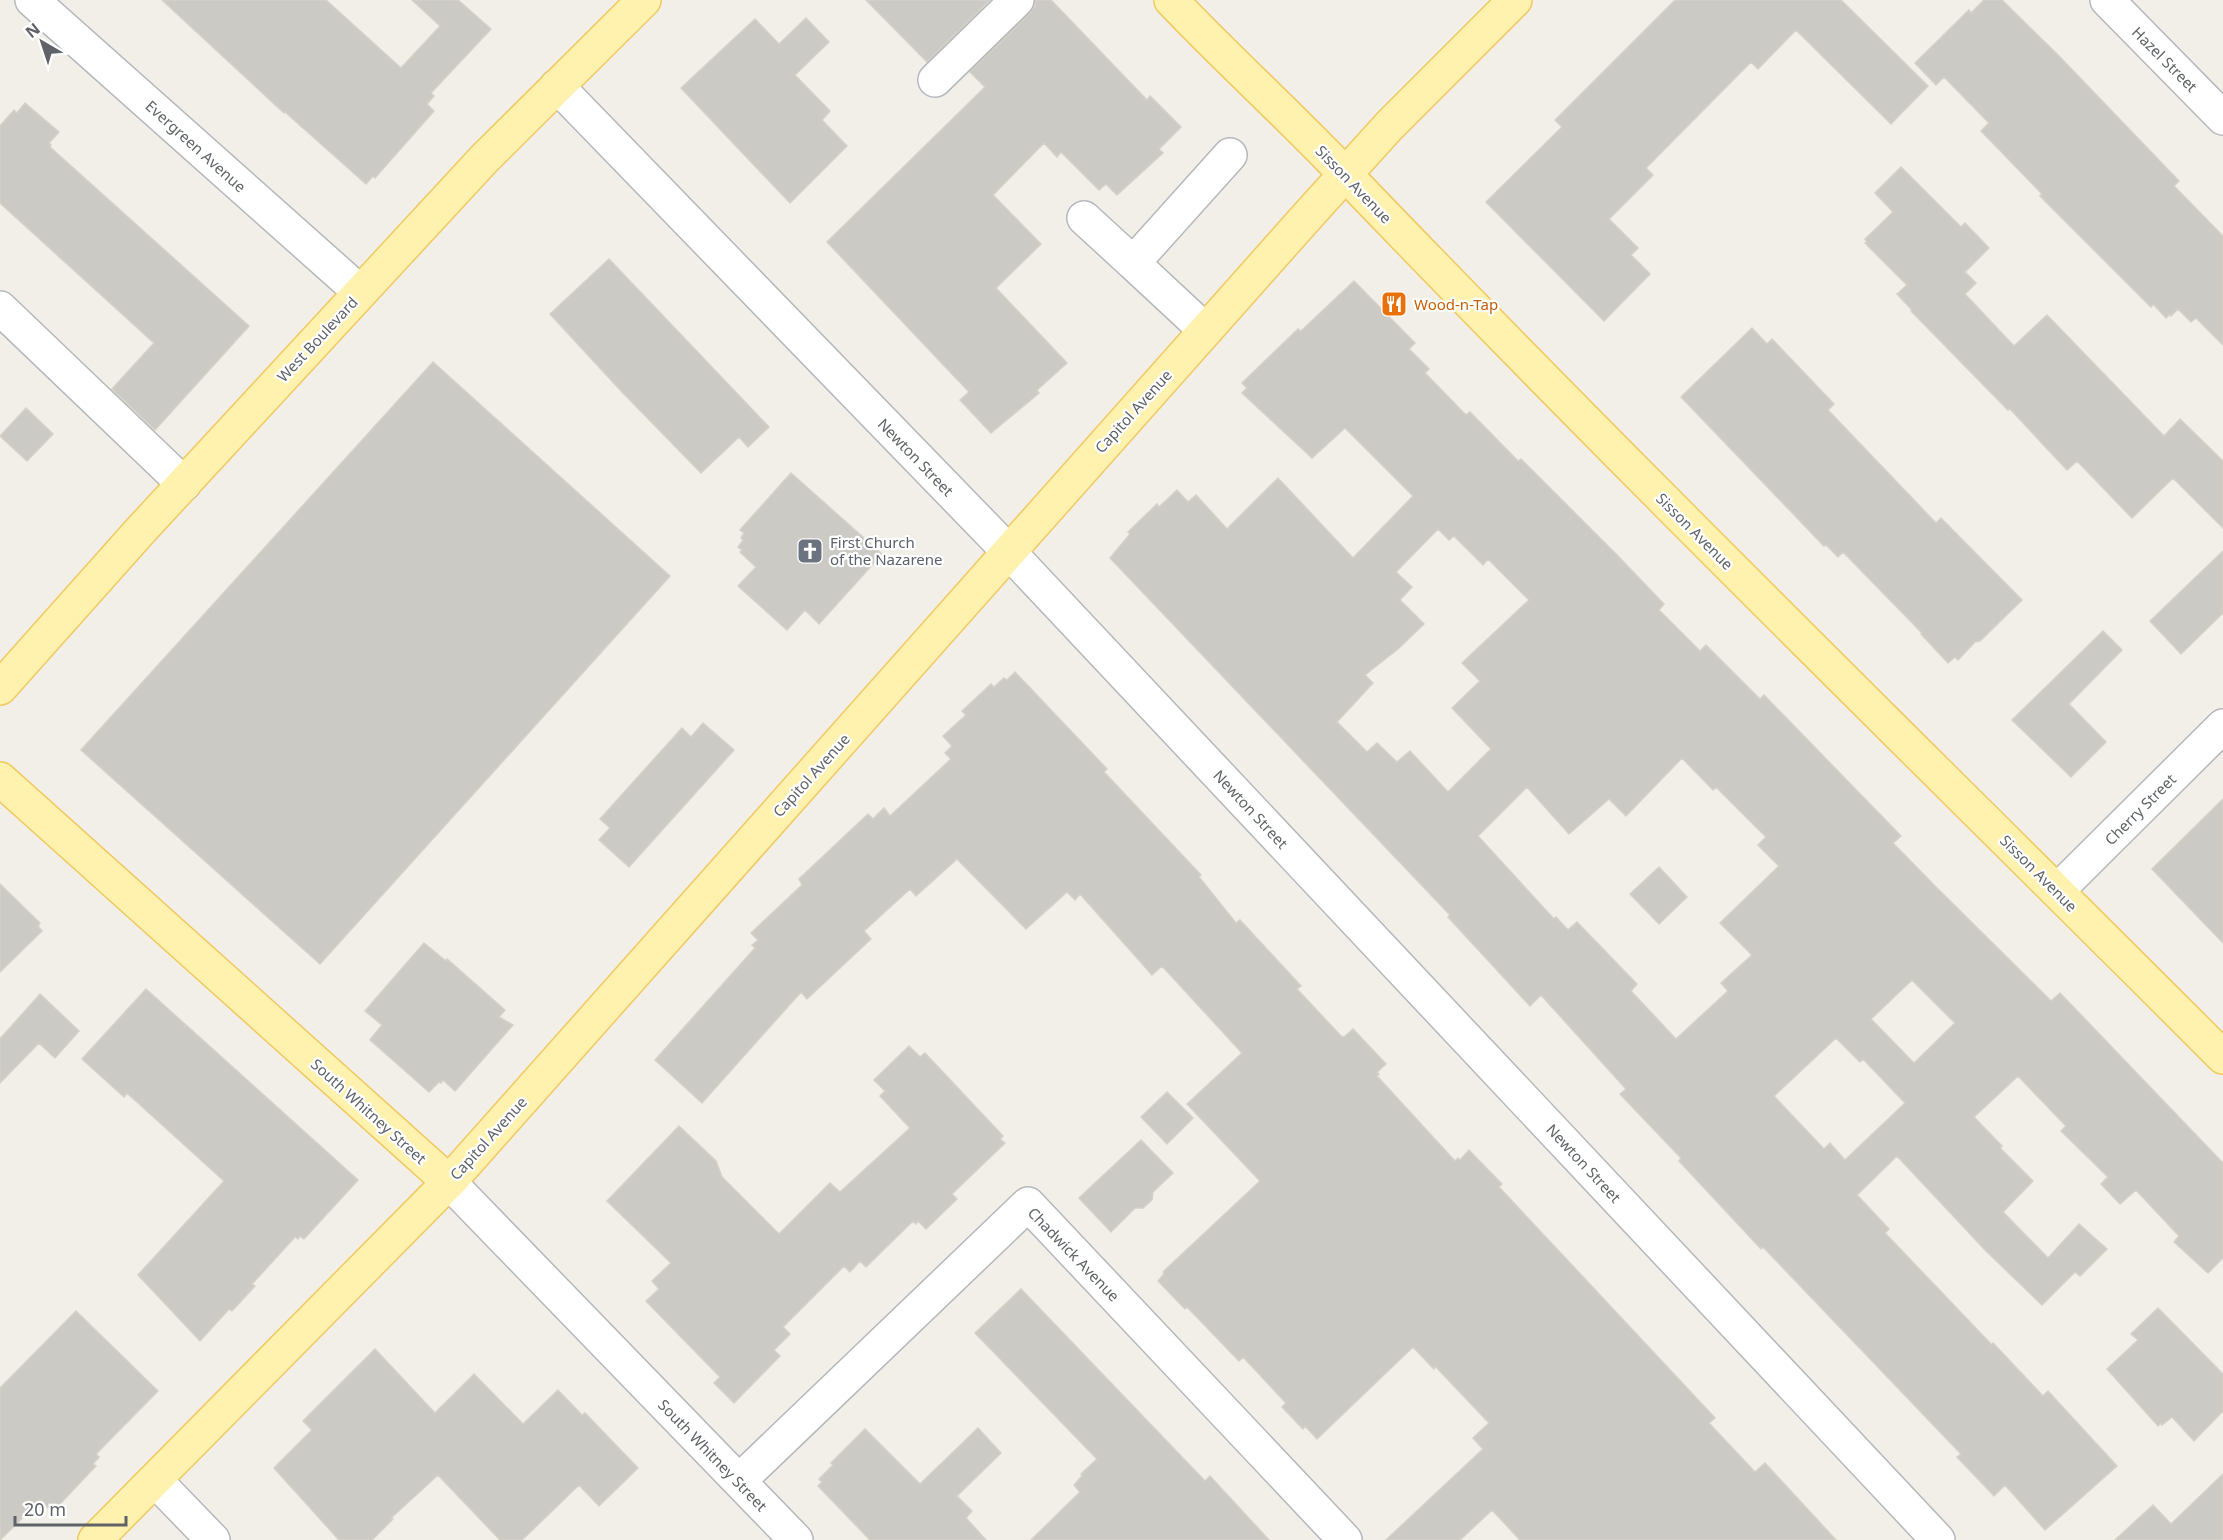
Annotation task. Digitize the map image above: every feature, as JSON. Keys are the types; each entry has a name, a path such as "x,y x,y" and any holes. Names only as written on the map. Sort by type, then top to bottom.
{"main road":[{"name":"West Boulevard","path":"0,688 184,484 484,159 644,0"},
{"name":"Sisson Avenue","path":"1171,0 1346,174 1397,230 1580,416 2223,1057"},
{"name":"Capitol Avenue","path":"95,1540 449,1182 1205,330 1389,126 1515,0"},
{"name":"South Whitney Street","path":"0,779 449,1182"}],"street":[{"name":"Evergreen Avenue","path":"32,0 360,292"},
{"path":"935,80 1017,0"},
{"name":"Hazel Street","path":"2107,0 2223,118"},
{"name":"Newton Street","path":"557,86 1009,552 1938,1540"},
{"path":"1133,263 1230,155"},
{"path":"1084,218 1205,330"},
{"path":"0,308 184,484"},
{"name":"Cherry Street","path":"2057,891 2223,726"},
{"name":"South Whitney Street","path":"449,1182 796,1540"},
{"name":"Chadwick Avenue","path":"739,1481 1028,1204 1345,1540"},
{"path":"155,1480 213,1540"}],"building":[{"path":"162,0 326,0 401,68 440,26 412,0 458,0 491,29 431,93 434,96 427,104 434,111 375,178 373,176 366,184 284,113"},
{"path":"866,0 990,0 927,62"},
{"path":"1035,0 1051,0 1147,100 1150,96 1181,127 1159,149 1163,153 1117,195 1106,184 1099,190 1061,152 1057,157 1044,143 993,195 1041,244 996,288 1067,363 1037,390 1039,393 991,433 960,400 969,392 827,242 985,87 970,72 1030,13 1035,6"},
{"path":"1675,0 1841,0 1928,86 1891,124 1796,30 1758,69 1751,62 1646,168 1653,175 1609,219 1638,248 1631,255 1650,274 1604,321 1486,202 1562,127 1555,120"},
{"path":"1984,0 2002,0 2059,56 2179,181 2174,186 2223,236 2223,345 2196,318 2191,322 2178,309 2166,318 2153,304 2151,307 2040,196 2042,194 1981,131 1989,123 1944,77 1936,85 1915,63 1969,10 1971,13"},
{"path":"806,18 829,42 795,75 830,111 822,120 847,146 790,203 681,88 755,19 779,44"},
{"path":"25,103 59,132 49,143 50,147 249,326 155,430 112,389 154,343 0,203 0,126 14,110 17,113"},
{"path":"1901,167 1961,227 1965,223 1989,248 1965,272 1976,283 1965,294 2014,346 2047,315 2164,436 2180,419 2223,461 2223,528 2173,478 2132,518 2077,461 2067,470 2010,409 2008,410 1911,311 1897,294 1907,285 1865,243 1867,242 1865,239 1893,212 1875,193"},
{"path":"609,259 769,427 748,447 739,437 701,473 550,314"},
{"path":"1354,281 1415,343 1409,349 1429,369 1425,373 1466,415 1470,412 1518,461 1521,459 1618,556 1664,604 1659,610 1700,651 1706,645 1760,699 1764,695 1901,836 1893,843 1934,885 2051,1001 2060,993 2223,1163 2223,1258 2208,1273 2174,1242 2179,1236 2136,1190 2120,1204 2101,1184 2108,1177 2061,1131 2066,1126 2018,1076 1974,1117 2002,1146 2000,1148 2033,1181 2003,1212 2048,1258 2079,1224 2107,1249 2080,1276 2075,1272 2042,1305 1986,1251 1897,1156 1857,1195 1889,1229 1885,1233 1992,1345 1993,1343 2043,1396 2048,1391 2117,1466 2045,1530 2005,1485 1994,1496 1957,1457 1961,1454 1763,1247 1761,1249 1679,1161 1681,1158 1620,1094 1626,1089 1541,995 1530,1006 1448,917 1450,915 1110,558 1130,534 1128,532 1157,504 1159,507 1177,490 1188,502 1196,495 1227,529 1278,478 1353,558 1413,496 1345,428 1312,458 1242,393 1247,388 1242,383 1298,329 1301,331","holes":["1438,529 1449,540 1454,536 1483,565 1488,559 1529,600 1462,663 1480,681 1452,708 1491,749 1448,792 1410,751 1397,762 1377,743 1367,752 1337,722 1373,683 1365,675 1398,649 1424,624 1400,600 1412,587 1396,572","1682,758 1713,790 1716,787 1766,837 1758,845 1779,866 1720,923 1752,955 1721,983 1728,991 1676,1039 1631,991 1637,984 1577,922 1568,930 1556,917 1554,919 1478,836 1527,787 1569,834 1609,799 1626,816","1912,980 1955,1023 1914,1063 1871,1019","1836,1038 1860,1062 1863,1059 1905,1103 1845,1160 1830,1143 1824,1149 1774,1096"]},
{"path":"1752,328 1767,344 1772,339 1834,404 1828,410 1936,523 1941,518 2022,600 1958,660 1955,657 1948,663 1843,552 1838,557 1826,545 1824,546 1681,397"},
{"path":"433,362 670,576 320,964 81,750"},
{"path":"26,408 53,434 27,461 0,436"},
{"name":"First Church of the Nazarene","path":"791,473 882,554 819,624 805,610 787,630 738,586 756,567 740,552 742,550 738,547 743,540 741,538 744,533 740,530"},
{"path":"2223,551 2223,613 2181,654 2150,621"},
{"path":"2103,631 2122,650 2069,704 2106,742 2071,777 2012,720"},
{"path":"1015,672 1107,769 1104,772 1201,875 1199,877 1236,923 1240,920 1301,986 1297,989 1341,1036 1344,1037 1353,1029 1386,1064 1377,1072 1379,1074 1377,1076 1455,1161 1458,1158 1460,1160 1469,1150 1502,1184 1499,1187 1715,1418 1709,1423 1755,1472 1765,1463 1836,1540 1520,1540 1492,1510 1460,1540 1386,1540 1483,1449 1473,1438 1489,1423 1435,1366 1434,1369 1413,1347 1317,1439 1305,1426 1303,1429 1282,1407 1286,1403 1243,1357 1239,1361 1187,1307 1185,1309 1158,1281 1164,1274 1163,1272 1260,1181 1187,1104 1242,1053 1162,966 1152,975 1080,894 1075,900 1067,892 1026,929 957,859 916,896 910,889 864,931 871,939 807,999 801,992 702,1103 655,1060 755,948 752,945 758,940 751,933 802,885 799,879 868,814 873,819 884,808 890,816 951,759 945,753 952,746 943,736 966,715 962,711 991,684 994,687 1004,678 1007,680"},
{"path":"703,723 734,750 629,867 599,840 610,828 600,819 682,728 691,737"},
{"path":"2223,799 2223,943 2152,869"},
{"path":"1659,867 1687,897 1659,924 1630,894"},
{"path":"0,884 40,923 38,926 42,931 0,972"},
{"path":"424,943 446,961 447,959 505,1010 499,1017 513,1025 455,1091 443,1080 429,1092 370,1040 382,1025 365,1011"},
{"path":"146,989 358,1180 304,1239 300,1236 298,1239 295,1237 252,1284 255,1286 232,1311 229,1309 200,1341 138,1275 224,1181 127,1093 124,1097 82,1059"},
{"path":"40,994 79,1031 55,1058 39,1043 0,1083 0,1039"},
{"path":"909,1046 920,1057 925,1053 1003,1136 1000,1139 1005,1143 952,1194 957,1199 926,1229 918,1221 916,1224 913,1221 866,1267 860,1261 850,1272 844,1266 783,1327 790,1334 774,1350 780,1356 734,1403 714,1383 720,1377 646,1301 659,1289 652,1281 671,1263 607,1201 679,1126 716,1161 722,1177 779,1234 830,1183 840,1192 910,1128 880,1096 885,1091 874,1080"},
{"path":"1167,1092 1193,1118 1167,1144 1141,1117"},
{"path":"1141,1140 1173,1173 1153,1192 1152,1200 1143,1208 1135,1208 1111,1232 1079,1198"},
{"path":"1021,1289 1205,1481 1210,1476 1269,1540 1031,1540 1080,1492 1074,1485 1082,1476 1081,1474 1097,1459 975,1333"},
{"path":"2158,1308 2223,1374 2223,1411 2194,1441 2172,1417 2158,1426 2107,1369 2138,1340 2131,1334"},
{"path":"76,1311 158,1391 96,1454 99,1457 93,1464 96,1466 58,1506 56,1503 49,1509 41,1500 0,1540 0,1388"},
{"path":"375,1349 435,1413 474,1374 523,1424 558,1390 582,1415 585,1413 638,1468 599,1506 579,1485 522,1540 500,1540 438,1475 391,1518 393,1519 372,1540 339,1540 274,1468 312,1430 303,1421"},
{"path":"978,1428 1001,1453 957,1496 972,1511 966,1518 986,1540 870,1540 818,1486 822,1482 819,1479 833,1465 831,1463 865,1429 920,1484"},
{"path":"2223,1474 2223,1540 2115,1540 2153,1505 2171,1524"}],"place":[{"name":"Wood-n-Tap","path":"1394,304"},
{"name":"First Church of the Nazarene","path":"810,551"}]}
